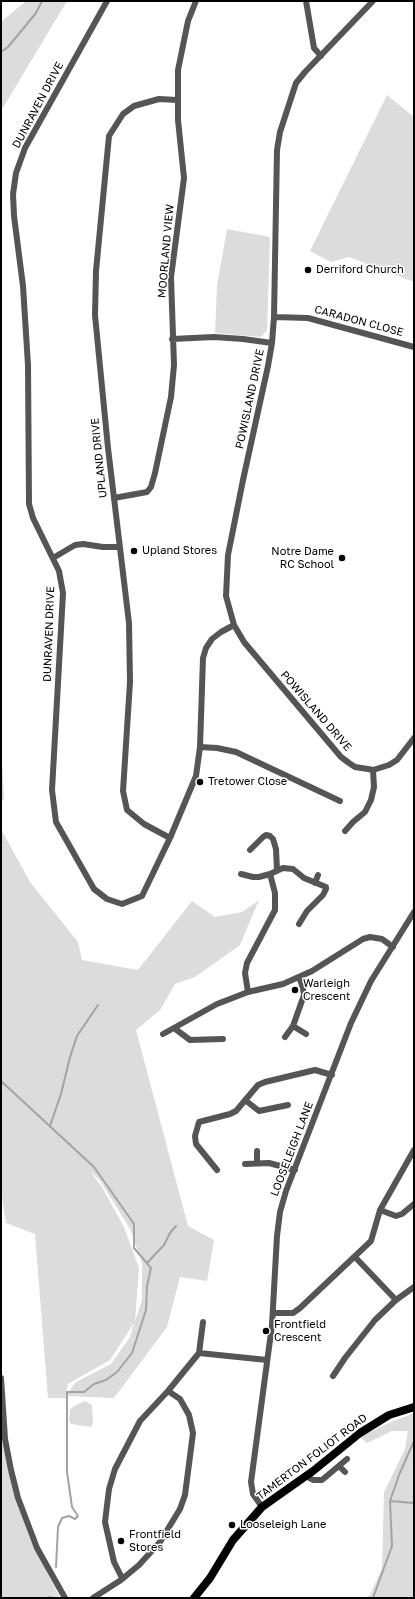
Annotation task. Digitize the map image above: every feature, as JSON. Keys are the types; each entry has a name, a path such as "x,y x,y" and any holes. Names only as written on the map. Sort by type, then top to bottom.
{"main road":[{"name":"TAMERTON FOLIOT ROAD","path":"194,1598 210,1578 233,1540 262,1507 306,1476 360,1433 388,1415 414,1407"}],"street":[{"name":"DUNRAVEN DRIVE","path":"107,1 25,148 16,173 13,194 28,365 29,504 33,518 59,570 63,593 52,790 56,822 94,889 107,899 122,904 142,896 170,838 196,776 200,747 203,658 206,648 212,639 234,625"},
{"name":"MOORLAND VIEW","path":"114,498 147,492 151,488 171,397 174,365 171,277 184,178 178,120 178,70 188,21 196,1"},
{"path":"306,1 314,48 321,56"},
{"name":"POWISLAND DRIVE","path":"373,1 296,83 280,132 277,150 274,317 272,343 228,555 226,596 234,625 244,642 341,757 355,767 373,770"},
{"name":"UPLAND DRIVE","path":"170,838 144,824 127,810 123,791 130,682 130,654 126,596 119,547 95,315 96,271 110,136 123,114 134,106 159,100 177,100"},
{"name":"CARADON CLOSE","path":"274,317 308,318 414,347"},
{"path":"172,339 220,337 272,343"},
{"path":"53,558 75,546 83,544 103,547 119,547"},
{"path":"345,831 365,812 372,800 374,787 373,770 390,765 397,760 414,738"},
{"path":"200,747 217,748 236,752 340,801"},
{"path":"250,850 263,837 266,835 270,836 273,839 276,849 277,870"},
{"path":"241,874 253,877 270,874 283,868 293,869 304,878 326,887 326,891 307,911 299,924"},
{"path":"248,992 245,973 247,963 275,910 275,893 270,874"},
{"path":"315,883 318,875"},
{"name":"LOOSELEIGH LANE","path":"262,1507 252,1494 251,1482 273,1313 277,1236 280,1212 286,1191 362,997 414,912"},
{"path":"163,1034 217,1004 248,992 283,984 312,971 363,939 370,937 382,939 393,947"},
{"path":"285,1037 293,1026 304,995 304,988 299,977"},
{"path":"293,1026 306,1034"},
{"path":"174,1028 190,1040 223,1039"},
{"path":"217,1170 196,1144 195,1136 199,1122 236,1111 258,1085 265,1082 315,1070 332,1075"},
{"path":"245,1100 260,1111 288,1105"},
{"path":"273,1313 293,1312 300,1308 371,1241 380,1210 414,1150"},
{"path":"257,1151 257,1163"},
{"path":"245,1164 269,1163 295,1170"},
{"path":"207,1169 212,1164"},
{"path":"380,1210 396,1216 402,1214 414,1204"},
{"path":"355,1257 396,1300"},
{"path":"333,1376 375,1320 396,1300 414,1287"},
{"path":"122,1578 114,1562 105,1522 109,1489 115,1469 140,1421 199,1354 203,1322"},
{"path":"199,1354 267,1360"},
{"path":"1,1378 6,1439 18,1498 37,1548 65,1598"},
{"path":"93,1598 139,1565 160,1542 180,1509 185,1495 193,1433 189,1415 180,1399 168,1391"},
{"path":"306,1476 318,1481 322,1480 347,1459"},
{"path":"339,1466 345,1472"}],"shaded area":[{"path":"26,1 67,1 1,111 1,22"},
{"path":"387,95 414,117 414,282 349,257 331,262 310,251"},
{"path":"227,229 270,237 267,330 261,337 215,333 217,286"},
{"path":"1,740 4,800 1,801"},
{"path":"1,829 30,882 78,942 82,960 138,970 192,901 215,917 242,912 259,900 240,945 195,977 175,984 160,1010 136,1030 188,1226 214,1240 207,1281 180,1277 167,1327 114,1398 66,1396 66,1398 48,1398 35,1234 6,1223 1,1190","holes":["90,1171 99,1179 130,1229 142,1263 142,1300 135,1321 139,1268 124,1227 102,1187","134,1323 130,1337 111,1364 76,1382 66,1395 68,1384 110,1360"]},
{"path":"1,1391 15,1498 30,1539 60,1598 1,1598"},
{"path":"85,1401 92,1405 93,1422 91,1427 71,1424 69,1420 70,1410 74,1406"},
{"path":"414,1413 414,1598 366,1598 370,1595 382,1568 384,1492 405,1449 408,1431 392,1431 367,1443 360,1437"}],"waterway":[{"path":"1,52 8,47 36,13 42,1"},
{"path":"50,1126 61,1094 77,1036 98,1005"},
{"path":"1,1081 94,1167 134,1224 134,1248 151,1268 147,1286 146,1310 132,1353 117,1372 106,1380 94,1384 84,1392 67,1392 67,1472 72,1507 78,1516 75,1519 69,1516 62,1518 58,1527 56,1567"},
{"path":"147,1263 164,1245 170,1233 176,1226"},
{"path":"373,1598 392,1546 390,1501 399,1475 414,1441"},
{"path":"390,1501 414,1503"}],"place":[{"name":"Derriford Church","path":"308,270"},
{"name":"Upland Stores","path":"134,551"},
{"name":"Notre Dame RC School","path":"342,558"},
{"name":"Tretower Close","path":"200,782"},
{"name":"Warleigh Crescent","path":"295,990"},
{"name":"Frontfield Crescent","path":"266,1331"},
{"name":"Looseleigh Lane","path":"232,1525"},
{"name":"Frontfield Stores","path":"121,1541"}]}
